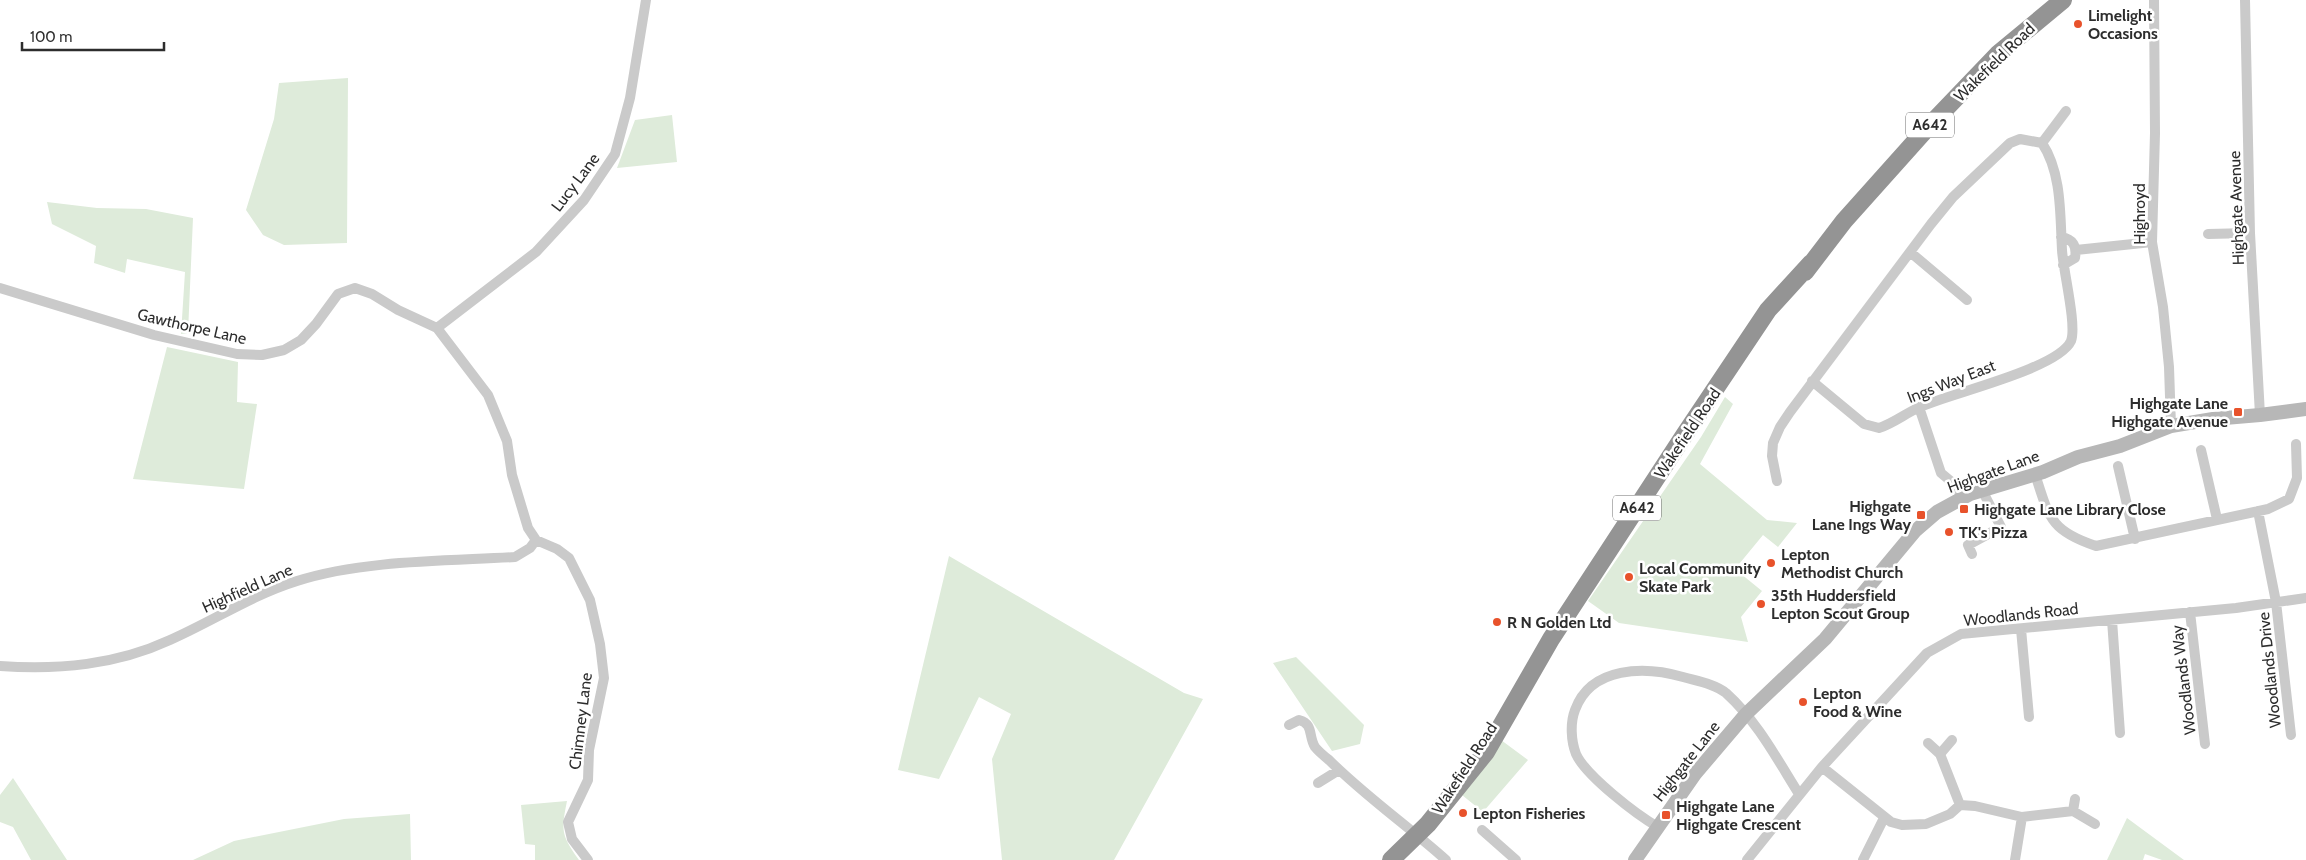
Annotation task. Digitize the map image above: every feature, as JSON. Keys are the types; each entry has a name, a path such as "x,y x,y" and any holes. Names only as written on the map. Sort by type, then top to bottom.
{"highway":[{"name":"Wakefield Road","path":"1391,860 1423,829 1486,752 1552,639 1685,434 1724,378 1762,334 1844,221 1998,54 2063,0"}],"street":[{"name":"Lucy Lane","path":"437,328 536,252 584,200 615,154 630,98 646,0"},
{"name":"Highroyd","path":"2154,0 2155,133 2152,242 2170,376 2171,426"},
{"name":"Highgate Avenue","path":"2245,0 2250,233 2260,415"},
{"path":"1777,481 1772,456 1773,443 1780,427 1812,381 1910,252 1953,197 2010,143 2020,139 2042,143 2066,111"},
{"name":"Ings Way East","path":"1812,381 1852,415 1871,427 1886,426 1920,407 2044,363 2060,353 2072,338 2071,315 2063,265 2058,194 2051,156 2042,143"},
{"path":"2208,234 2250,233"},
{"path":"2061,237 2068,238 2074,243 2076,250 2074,258 2063,265"},
{"path":"2076,250 2152,242"},
{"path":"1910,252 1967,300"},
{"name":"Gawthorpe Lane","path":"0,288 154,335 237,354 262,355 284,350 301,340 316,324 338,294 355,288 372,294 398,310 437,328"},
{"path":"437,328 488,395 507,440 512,475 523,517 536,540"},
{"path":"1920,407 1941,473 1953,482 1962,498"},
{"name":"Highgate Lane","path":"1635,860 1695,774 1746,714 1825,639 1914,531 1927,519 1962,498 1982,490 2036,474 2078,457 2120,446 2171,426 2213,419 2306,409"},
{"path":"2036,474 2047,510 2057,526 2074,539 2096,546 2268,509 2289,499 2297,478 2296,444"},
{"path":"2201,450 2217,519"},
{"path":"2118,466 2135,538"},
{"path":"1972,554 1968,545 2001,527 1982,490"},
{"name":"Woodlands Drive","path":"2258,511 2276,602 2291,735"},
{"name":"Highfield Lane","path":"0,666 62,667 120,658 170,640 263,594 312,576 363,568 515,557 530,548 536,540"},
{"name":"Chimney Lane","path":"536,540 557,549 569,558 590,600 600,644 604,678 590,750 588,780 568,822 572,840 588,860"},
{"name":"Woodlands Road","path":"1747,860 1822,767 1927,653 1961,634 2190,612 2306,598"},
{"name":"Woodlands Way","path":"2190,612 2206,744"},
{"path":"2112,620 2120,733"},
{"path":"2021,629 2029,717"},
{"path":"1658,827 1628,807 1598,780 1579,759 1572,736 1572,718 1578,703 1590,686 1602,678 1617,673 1653,672 1672,674 1712,685 1725,692 1756,725 1799,794"},
{"path":"1289,725 1299,720 1305,722 1310,727 1311,739 1316,748 1339,770 1423,829 1446,860"},
{"path":"1940,754 1952,740"},
{"path":"1928,743 1940,754 1960,805"},
{"path":"1822,767 1884,818 1902,825 1926,824 1950,814 1960,805 1975,806 2022,816 2073,811 2094,824"},
{"path":"1318,783 1339,770"},
{"path":"2073,811 2075,799"},
{"path":"2014,860 2022,816"},
{"path":"1863,860 1884,818"},
{"path":"1482,830 1516,860"}],"green space":[{"path":"348,78 347,243 284,245 263,235 246,210 274,119 279,83"},
{"path":"672,115 677,162 617,168 635,120"},
{"path":"47,202 97,208 146,209 193,218 188,333 181,334 185,272 127,259 125,273 94,263 96,246 52,224"},
{"path":"167,347 238,362 237,402 257,404 244,489 133,479"},
{"path":"1725,397 1733,404 1700,464 1767,520 1797,523 1778,547 1763,535 1735,569 1762,591 1741,617 1748,642 1619,623 1588,601 1701,437"},
{"path":"949,556 1184,693 1203,699 1114,860 1002,860 992,759 1011,714 979,697 939,779 898,770"},
{"path":"1296,657 1364,725 1360,744 1332,751 1273,663"},
{"path":"1501,740 1528,760 1483,812 1462,795"},
{"path":"13,778 67,860 31,860 13,827 0,822 0,795"},
{"path":"567,801 563,826 564,832 579,860 535,860 535,845 525,844 521,805"},
{"path":"410,814 411,860 193,860 234,841 344,819"},
{"path":"2127,818 2184,860 2162,860 2145,854 2143,860 2107,860"}],"place":[{"name":"Limelight Occasions","path":"2078,24"},
{"name":"Highgate Lane Highgate Avenue","path":"2238,412"},
{"name":"Highgate Lane Library Close","path":"1964,509"},
{"name":"Highgate Lane Ings Way","path":"1921,515"},
{"name":"TK's Pizza","path":"1949,532"},
{"name":"Lepton Methodist Church","path":"1771,563"},
{"name":"Local Community Skate Park","path":"1629,577"},
{"name":"35th Huddersfield Lepton Scout Group","path":"1761,604"},
{"name":"R N Golden Ltd","path":"1497,622"},
{"name":"Lepton Food & Wine","path":"1803,702"},
{"name":"Lepton Fisheries","path":"1463,813"},
{"name":"Highgate Lane Highgate Crescent","path":"1666,815"}]}
